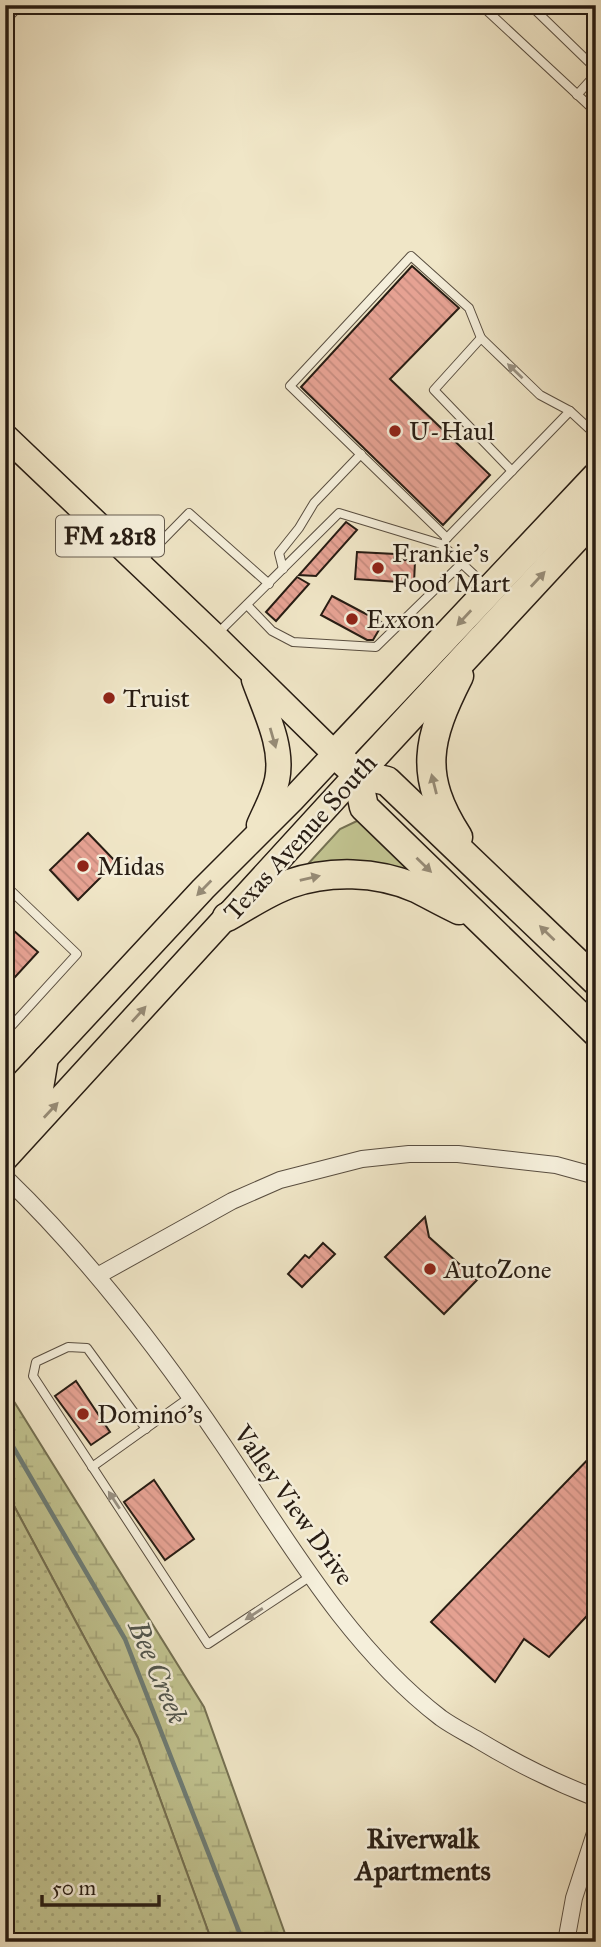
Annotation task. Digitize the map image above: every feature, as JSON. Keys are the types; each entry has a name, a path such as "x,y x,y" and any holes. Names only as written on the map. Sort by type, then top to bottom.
{"highway":[{"name":"Texas Avenue South","path":"335,754 596,477"},
{"name":"Texas Avenue South","path":"357,774 596,516"},
{"path":"475,647 448,698 435,730 431,754 432,775 442,808 477,866"},
{"name":"FM 2818","path":"335,754 357,774 387,781 596,981"},
{"path":"357,774 364,807 596,1032"},
{"path":"227,917 286,885 309,877 344,873 394,881 416,888 481,920"}],"main road":[{"name":"FM 2818","path":"5,436 335,754"},
{"path":"251,673 275,740 279,760 277,780 252,840"},
{"name":"Texas Avenue South","path":"5,1102 203,889 335,754"},
{"name":"Texas Avenue South","path":"5,1159 357,774"},
{"path":"5,1131 40,1094 46,1058"}],"street":[{"path":"99,1275 232,1201 280,1180 362,1159 458,1153 545,1164 596,1176"},
{"name":"Valley View Drive","path":"5,1177 99,1275 190,1397 285,1541 344,1619 395,1678 443,1719 551,1781 596,1798"},
{"path":"566,1942 574,1898 596,1830"}],"lane":[{"path":"5,21 20,5"},
{"path":"481,5 596,112"},
{"path":"530,5 596,71 577,95"},
{"path":"490,590 461,564 444,541 290,386 411,256 469,308 481,338 540,395 570,411 596,435"},
{"path":"481,338 434,390 512,471"},
{"path":"444,541 570,411"},
{"path":"283,569 279,553 314,503 360,454"},
{"path":"139,564 189,513 268,584"},
{"path":"215,636 339,513 444,541"},
{"path":"247,605 272,631 293,642 376,647 461,564"},
{"path":"5,885 77,954 5,1033"},
{"path":"146,1429 87,1349 68,1347 36,1362 33,1376 208,1644 311,1576"},
{"path":"92,1467 190,1397"}],"green space":[{"path":"359,820 421,879 307,865 340,829"},
{"path":"5,1387 204,1707 288,1942 212,1942 138,1738 5,1489"},
{"path":"5,1489 138,1738 212,1942 5,1942"}],"building":[{"name":"U-Haul","path":"412,266 459,308 390,379 490,475 443,525 301,387"},
{"path":"346,522 357,530 316,576 299,575"},
{"path":"357,552 395,554 394,559 415,561 414,583 355,579"},
{"path":"297,577 309,584 276,621 266,612"},
{"name":"Exxon","path":"332,596 383,623 373,640 367,640 321,615"},
{"name":"Midas","path":"88,833 116,862 78,900 50,870"},
{"path":"5,923 38,952 5,988"},
{"name":"AutoZone","path":"425,1217 429,1237 477,1280 444,1314 385,1257"},
{"path":"323,1243 335,1254 302,1287 288,1274 305,1255 309,1258"},
{"name":"Domino's","path":"76,1381 110,1432 91,1445 55,1396"},
{"path":"596,1451 596,1606 549,1657 524,1639 495,1682 431,1622"},
{"path":"154,1480 194,1539 165,1560 124,1502"}],"waterway":[{"name":"Bee Creek","path":"5,1433 125,1639 243,1942"}],"place":[{"name":"U-Haul","path":"395,431"},
{"name":"Frankie's Food Mart","path":"378,568"},
{"name":"Exxon","path":"352,619"},
{"name":"Truist","path":"109,698"},
{"name":"Midas","path":"83,866"},
{"name":"AutoZone","path":"430,1269"},
{"name":"Domino's","path":"83,1414"}],"district":[{"name":"Riverwalk Apartments","path":"423,1854"}]}
